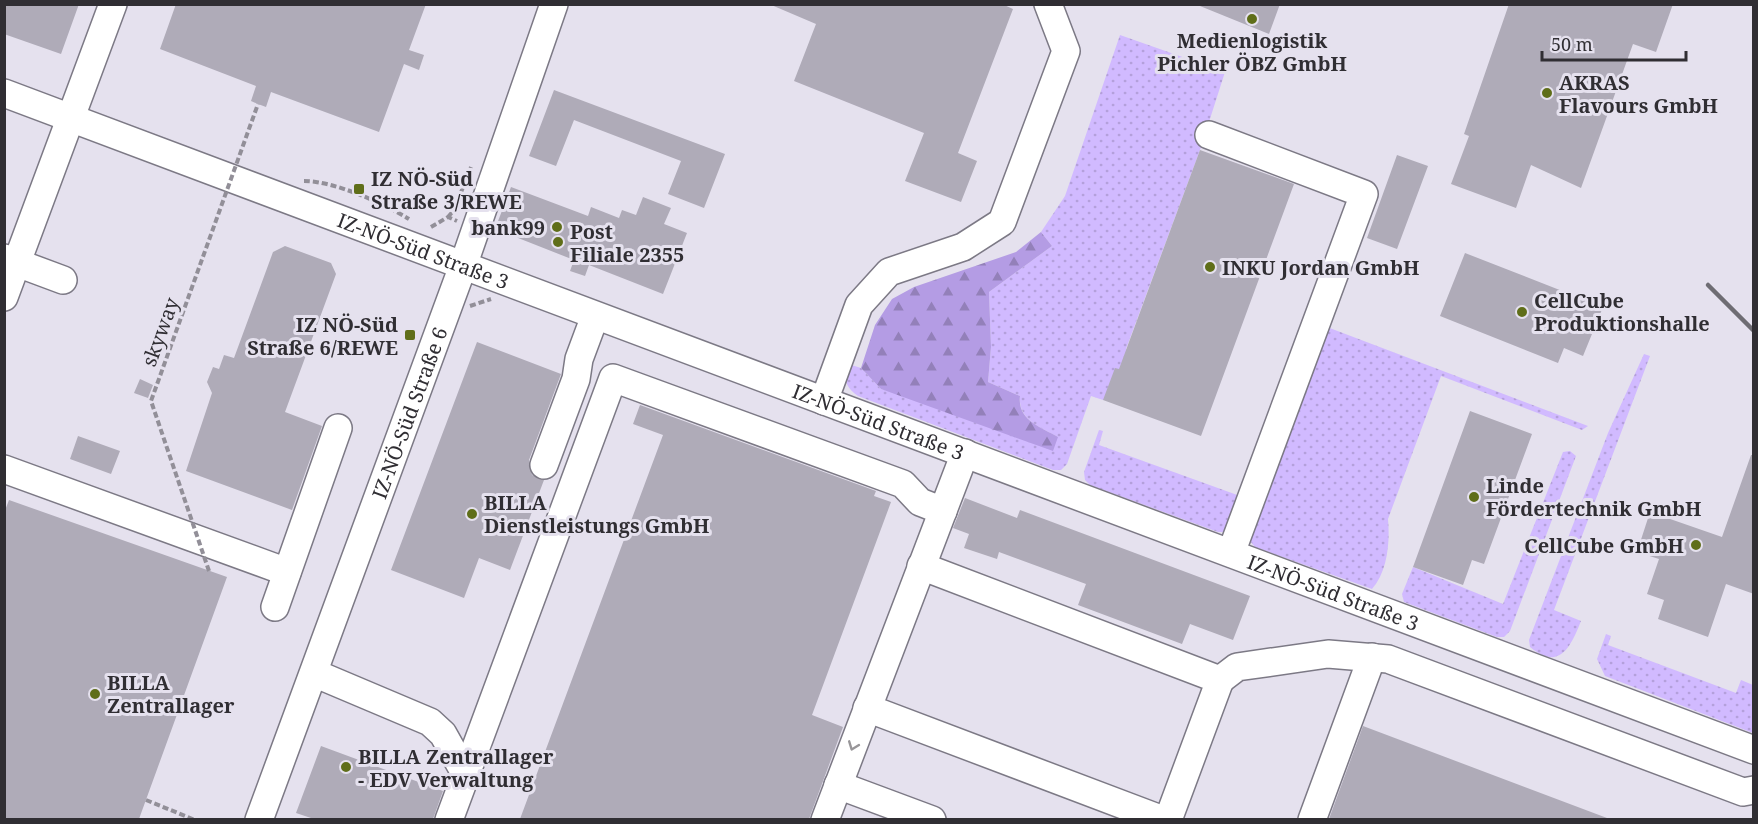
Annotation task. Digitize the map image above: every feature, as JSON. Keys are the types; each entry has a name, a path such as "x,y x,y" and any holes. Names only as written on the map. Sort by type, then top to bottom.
{"street":[{"path":"4,297 11,260 71,119 113,4"},
{"name":"IZ-NÖ-Süd Straße 6","path":"260,819 463,266 554,4"},
{"path":"824,402 859,305 889,272 963,247 1002,222 1066,51 1048,4"},
{"name":"IZ-NÖ-Süd Straße 3","path":"4,93 1754,750"},
{"path":"1209,135 1364,194 1231,553"},
{"path":"11,260 63,280"},
{"path":"544,465 576,379 579,359 595,316"},
{"path":"449,819 613,378 903,484 920,502 943,511"},
{"path":"275,607 338,428"},
{"path":"825,819 965,453"},
{"path":"4,469 287,572"},
{"path":"921,566 1220,680"},
{"path":"1168,819 1220,680 1237,667 1328,654 1388,659 1748,791"},
{"path":"1312,819 1372,657"},
{"path":"314,673 430,722 443,734 466,775"},
{"path":"867,708 1163,819"},
{"path":"838,785 932,819"}],"path":[{"name":"skyway","path":"209,571 151,402 258,104"},
{"path":"146,800 195,819"}],"shaded area":[{"path":"1120,35 1225,72 1200,150 1126,349 1186,371 1103,400 1091,396 1067,464 1061,470 1053,470 858,396 846,382 845,363 861,368 881,389 1058,437 1026,417 1020,404 1020,396 988,382 991,347 989,292 1052,246 1041,232 1065,196"},
{"path":"1327,327 1588,426 1582,430 1441,376 1388,519 1389,537 1385,565 1372,589 1255,547 1250,541"},
{"path":"1644,354 1650,356 1554,610 1581,621 1573,639 1563,653 1549,657 1530,647 1529,640 1608,433"},
{"path":"1099,430 1103,431 1099,445 1240,496 1225,532 1218,532 1090,485 1085,480 1084,472"},
{"path":"1570,451 1576,456 1510,631 1504,637 1497,637 1404,602 1402,594 1413,567 1503,604 1563,452"},
{"path":"1606,634 1611,636 1608,645 1736,693 1741,680 1753,685 1753,733 1605,676 1597,659"}],"green space":[{"path":"1041,232 1052,246 989,292 991,347 988,382 1020,396 1022,411 1026,417 1058,437 1053,451 881,389 861,368 875,325 892,299 914,287 1016,252"}],"building":[{"path":"4,4 79,4 61,54 4,34"},
{"path":"176,4 426,4 409,50 424,55 419,70 404,64 379,132 271,92 266,107 258,104 251,101 256,86 160,49"},
{"path":"769,4 1002,4 1013,9 958,153 977,161 961,202 905,181 924,133 794,81 816,24"},
{"name":"Medienlogistik Pichler ÖBZ GmbH","path":"1195,4 1280,4 1269,34"},
{"name":"AKRAS Flavours GmbH","path":"1509,4 1673,4 1656,52 1633,44 1581,188 1531,165 1516,208 1451,184 1469,136 1464,134"},
{"path":"554,90 725,154 704,208 668,194 681,161 574,120 556,166 529,156"},
{"name":"INKU Jordan GmbH","path":"1200,150 1294,184 1201,436 1103,400 1115,368 1119,369"},
{"path":"1397,155 1428,166 1397,249 1367,238"},
{"path":"511,187 588,216 591,207 619,218 622,210 636,215 643,197 671,208 664,224 687,233 663,294 589,265 585,276 570,271 574,260 495,229"},
{"path":"285,246 331,263 336,274 285,412 322,426 292,510 186,471 212,393 207,382 213,367 219,369 224,355 234,358 273,252"},
{"name":"CellCube Produktionshalle","path":"1465,253 1603,307 1583,356 1564,348 1558,363 1440,316"},
{"name":"BILLA Dienstleistungs GmbH","path":"477,342 561,374 529,460 532,475 544,480 510,570 479,558 464,598 391,570"},
{"path":"140,379 153,385 148,398 134,393"},
{"path":"640,405 876,491 874,496 891,502 812,715 843,727 809,819 520,819 663,435 633,424"},
{"name":"Linde Fördertechnik GmbH","path":"1470,411 1532,434 1484,564 1472,560 1463,585 1413,567"},
{"path":"78,436 120,451 111,474 70,459"},
{"name":"CellCube GmbH","path":"1751,455 1754,455 1754,594 1726,584 1708,637 1658,619 1664,600 1647,594 1659,559 1637,552 1650,512 1722,537"},
{"path":"965,498 1017,518 1020,510 1250,596 1233,640 1190,624 1182,644 1078,605 1086,584 999,552 997,559 964,548 969,534 953,528"},
{"name":"BILLA Zentrallager","path":"9,500 227,577 139,819 4,819 4,513"},
{"path":"1363,726 1607,818 1329,819"},
{"name":"BILLA Zentrallager - EDV Verwaltung","path":"321,746 443,791 433,819 314,819 296,813"}],"railway":[{"path":"1708,285 1754,331"}],"place":[{"name":"Medienlogistik Pichler ÖBZ GmbH","path":"1252,19"},
{"name":"AKRAS Flavours GmbH","path":"1547,93"},
{"name":"IZ NÖ-Süd Straße 3/REWE","path":"359,189"},
{"name":"bank99","path":"557,227"},
{"name":"Post Filiale 2355","path":"558,242"},
{"name":"INKU Jordan GmbH","path":"1210,267"},
{"name":"CellCube Produktionshalle","path":"1522,312"},
{"name":"IZ NÖ-Süd Straße 6/REWE","path":"410,335"},
{"name":"Linde Fördertechnik GmbH","path":"1474,497"},
{"name":"BILLA Dienstleistungs GmbH","path":"472,514"},
{"name":"CellCube GmbH","path":"1696,545"},
{"name":"BILLA Zentrallager","path":"95,694"},
{"name":"BILLA Zentrallager - EDV Verwaltung","path":"346,767"}]}
